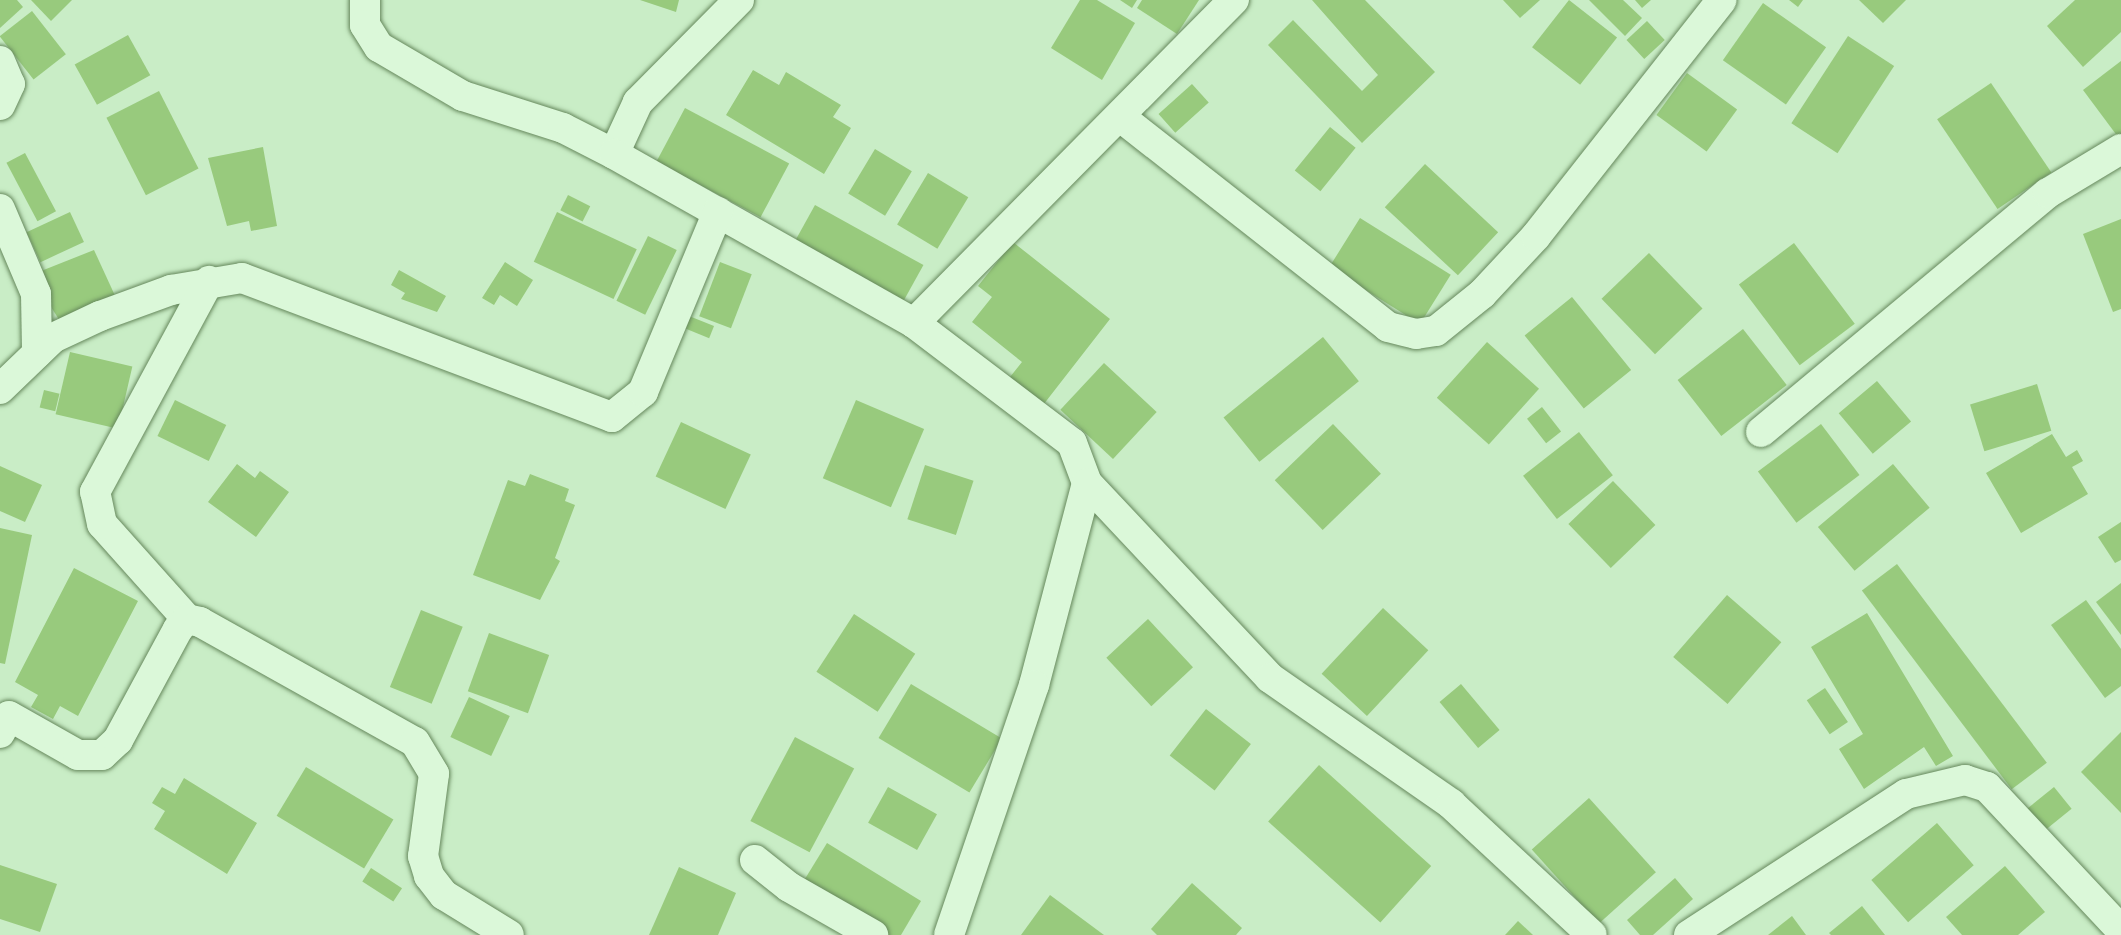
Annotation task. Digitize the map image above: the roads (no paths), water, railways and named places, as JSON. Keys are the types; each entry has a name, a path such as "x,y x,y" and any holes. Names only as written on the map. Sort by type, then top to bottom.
{"street":[{"path":"365,0 365,25 379,47 463,96 563,128 614,154 914,323 1072,443 1087,483 1270,678 1451,804 1592,935"},
{"path":"614,154 638,102 739,0"},
{"path":"914,323 1123,119 1234,0"},
{"path":"1123,119 1388,327 1416,334 1436,331 1482,294 1536,236 1722,0"},
{"path":"0,61 10,84 0,105"},
{"path":"1761,432 2048,193 2121,149"},
{"path":"0,209 36,294 37,353"},
{"path":"0,389 53,338 100,316 209,281 242,278 612,417 628,410 643,392 718,212"},
{"path":"209,281 95,492 102,524 187,619 415,742 434,774 423,856 429,876 444,895 509,935"},
{"path":"949,935 1030,698 1087,483"},
{"path":"3,720 78,755 102,755 118,740 187,619"},
{"path":"1689,935 1906,794 1965,780 1987,787 2121,930"},
{"path":"755,860 789,887 873,935"}]}
